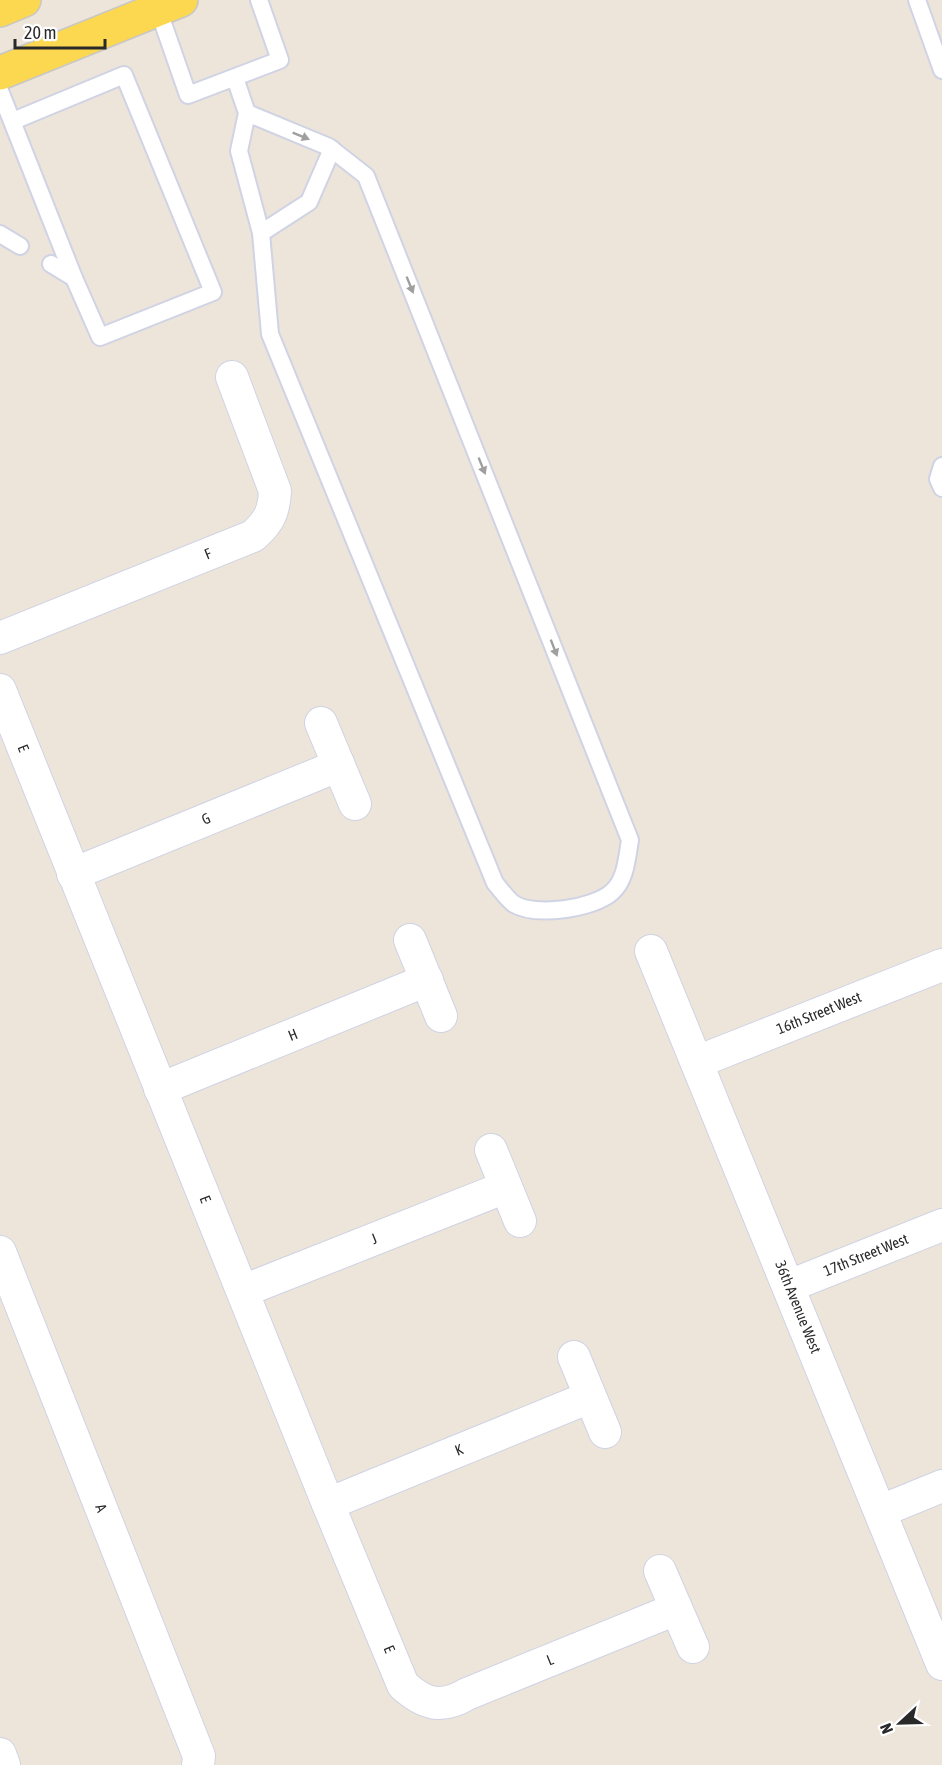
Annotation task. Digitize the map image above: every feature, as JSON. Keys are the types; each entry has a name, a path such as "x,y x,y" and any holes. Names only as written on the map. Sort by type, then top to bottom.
{"main road":[{"path":"0,10 24,0"},
{"path":"0,73 169,5"}],"street":[{"name":"F","path":"0,638 253,536 266,524 274,509 275,491 232,377"},
{"name":"E","path":"0,690 403,1685 422,1700"},
{"path":"321,723 355,804"},
{"name":"G","path":"73,873 330,769 338,763"},
{"path":"410,940 441,1016"},
{"name":"36th Avenue West","path":"651,951 942,1664"},
{"name":"16th Street West","path":"697,1062 942,965"},
{"name":"H","path":"160,1089 427,980"},
{"path":"491,1150 520,1221"},
{"name":"J","path":"243,1291 506,1187"},
{"name":"17th Street West","path":"789,1286 942,1225"},
{"name":"A","path":"0,1252 199,1756 198,1765"},
{"path":"574,1357 605,1432"},
{"name":"K","path":"328,1504 590,1397"},
{"path":"881,1511 942,1486"},
{"path":"660,1571 693,1647"},
{"name":"L","path":"422,1700 440,1704 456,1700 676,1609"},
{"path":"0,1754 4,1765"}],"lane":[{"path":"169,5 189,95 280,60 259,0"},
{"path":"918,0 942,70"},
{"path":"0,91 100,338 213,292 124,75 13,121"},
{"path":"235,78 247,113 239,151 261,233 270,334 495,883 513,903 534,911 563,910 591,902 612,892 625,869 630,840 366,176 332,149 247,113"},
{"path":"261,233 309,202 332,149"},
{"path":"0,234 20,246"},
{"path":"51,264 74,278"},
{"path":"942,466 938,479 942,488"}]}
